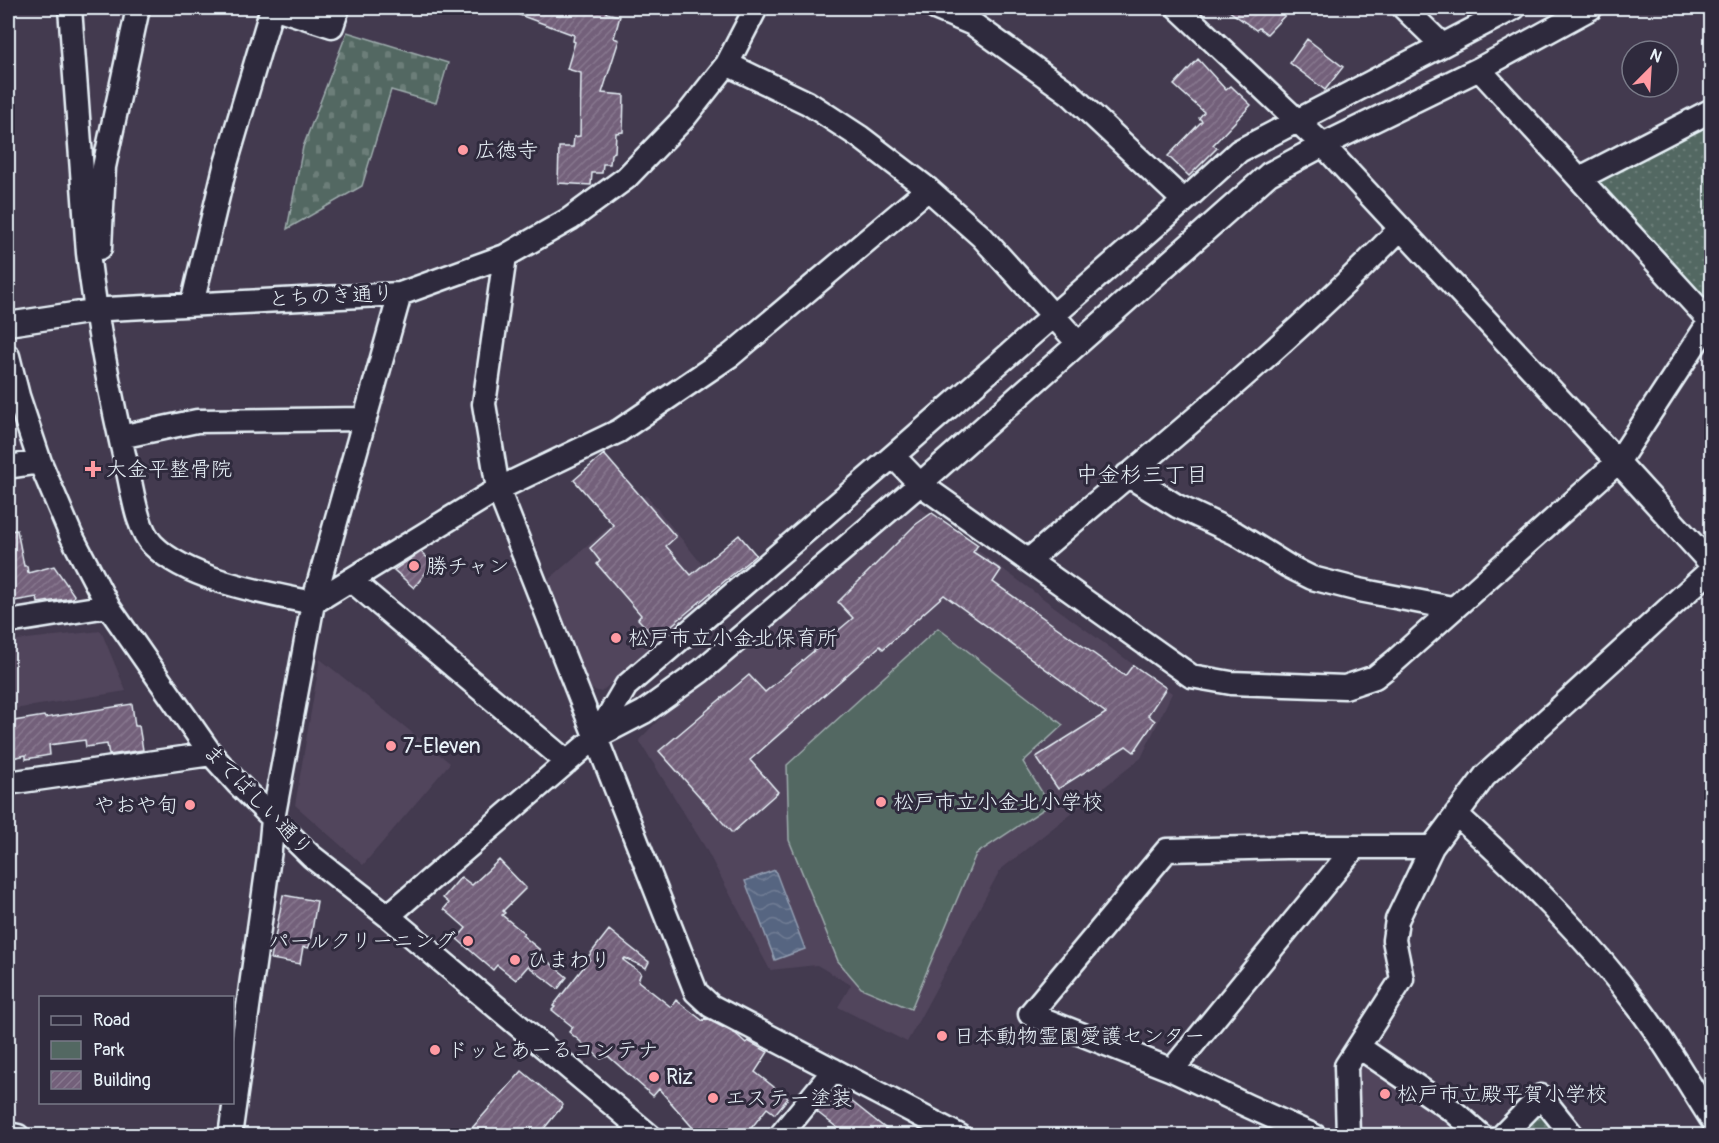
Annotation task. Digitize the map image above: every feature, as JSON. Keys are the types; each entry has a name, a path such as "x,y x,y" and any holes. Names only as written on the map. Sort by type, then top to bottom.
{"street":[{"path":"70,8 88,253 94,301 120,437 139,519 151,543 175,563 246,590 313,603 498,489 619,431 731,355 928,189"},
{"path":"94,301 100,250 104,167 138,8"},
{"path":"192,304 225,167 272,8"},
{"path":"276,8 332,26 338,8"},
{"name":"とちのき通り","path":"8,324 94,301 107,309 400,294 505,256 570,219 626,178 686,116 728,64 756,8"},
{"path":"935,8 972,24 1069,93 1184,201"},
{"path":"1178,8 1323,146 1618,462 1712,567 1485,776 1432,847 1397,920 1394,940 1402,979 1346,1066 1348,1136"},
{"path":"1404,8 1441,44"},
{"path":"597,737 626,686 893,456 1239,151 1514,8"},
{"path":"388,916 597,737 644,712 701,671 920,484 1269,174 1479,69 1588,8"},
{"path":"728,64 808,103 860,137 928,189 982,237 1078,344"},
{"path":"893,456 920,484 1191,676 1232,683 1345,687 1375,677 1618,462 1711,320 1479,69"},
{"path":"1580,178 1712,110"},
{"path":"1029,560 1301,326 1400,230"},
{"path":"505,256 484,404 498,489 696,992 711,1006 960,1136"},
{"path":"230,1136 273,819 313,603 400,294"},
{"name":"まてばしい通り","path":"8,356 18,396 40,462 71,535 108,606 211,754 311,856 388,916 650,1136"},
{"path":"120,437 197,421 365,419"},
{"path":"8,467 40,462"},
{"path":"1127,475 1177,506 1235,533 1312,578 1359,590 1452,608"},
{"path":"351,580 567,762"},
{"path":"8,622 108,606"},
{"path":"8,783 211,754"},
{"path":"1456,814 1518,871 1591,948 1640,1009 1712,1120"},
{"path":"1172,1070 1355,847"},
{"path":"1315,1136 1172,1070 1030,1014 1167,850 1432,847"},
{"path":"1359,1047 1454,1111 1482,1136"},
{"path":"780,1136 834,1070"},
{"path":"1502,1136 1541,1096 1573,1136"},
{"path":"8,1134 18,1136"}],"shaded area":[{"name":"松戸市立小金北保育所","path":"646,495 721,588 601,692 588,688 547,581"},
{"name":"松戸市立小金北小学校","path":"913,503 1172,693 1141,758 1000,870 907,1042 838,1007 851,985 817,965 770,970 705,847 639,740 683,695"},
{"path":"101,631 126,691 8,710 8,641"},
{"path":"320,659 450,763 363,865 295,805"},
{"name":"松戸市立殿平賀小学校","path":"1361,1059 1395,1075 1461,1135 1355,1135 1352,1070"}],"green space":[{"path":"347,32 448,63 436,103 391,90 362,186 287,229 303,147"},
{"path":"1711,123 1711,299 1701,298 1598,182"},
{"path":"938,628 1063,725 1023,762 1050,805 976,854 911,1009 861,988 838,961 789,840 787,765"},
{"path":"1537,1112 1560,1135 1516,1136"}],"water":[{"path":"775,870 805,949 775,960 745,881"}],"building":[{"path":"506,8 607,8 606,13 620,16 614,38 619,40 602,93 624,95 623,132 616,133 615,152 611,154 610,164 603,164 602,173 592,173 591,185 558,183 559,147 573,147 574,137 580,136 581,73 567,69 575,42 573,41 574,35 506,10"},
{"path":"1225,8 1292,8 1267,34 1259,28 1256,30"},
{"path":"1307,39 1343,67 1325,90 1290,63"},
{"path":"1198,59 1226,90 1231,86 1251,105 1213,145 1217,148 1189,176 1168,156 1202,121 1199,118 1204,112 1174,85"},
{"path":"604,454 676,537 666,546 691,575 739,535 756,555 660,635 654,628 650,632 638,619 641,615 597,564 600,561 590,548 614,526 574,480"},
{"path":"932,513 978,545 973,552 1001,570 993,582 1125,676 1133,665 1166,688 1148,715 1155,721 1134,752 1126,746 1058,789 1036,757 1106,713 944,595 883,649 880,646 750,760 778,792 732,833 659,751 749,675 765,692 853,618 838,602 915,525"},
{"path":"17,530 24,566 27,566 28,573 54,566 74,595 73,598 38,603 37,597 8,602 8,531"},
{"name":"勝チャン","path":"421,552 433,563 414,588 394,570"},
{"path":"132,704 135,726 139,726 143,750 109,755 107,744 86,747 85,740 49,745 50,755 26,759 26,755 8,759 8,722"},
{"path":"499,860 526,888 503,911 505,913 502,915 524,933 522,935 540,950 538,953 567,977 558,989 528,966 516,980 497,965 493,970 457,939 466,928 444,909 449,903 443,898 461,877 472,885"},
{"path":"283,895 317,901 309,948 303,947 300,964 271,959"},
{"path":"609,930 649,962 646,968 625,958 623,960 641,973 638,981 671,1007 676,1000 703,1021 705,1018 736,1034 746,1043 748,1041 768,1052 755,1072 788,1098 775,1114 767,1108 745,1136 700,1136 659,1089 653,1096 608,1056 601,1059 569,1032 573,1027 552,1010 555,1007 553,1006 590,959 588,957"},
{"path":"522,1071 563,1105 538,1136 465,1136"},
{"path":"836,1089 895,1136 848,1136 817,1112"}],"place":[{"name":"広徳寺","path":"463,150"},
{"name":"大金平整骨院","path":"93,469"},
{"name":"勝チャン","path":"414,566"},
{"name":"松戸市立小金北保育所","path":"616,638"},
{"name":"7-Eleven","path":"391,746"},
{"name":"松戸市立小金北小学校","path":"881,802"},
{"name":"やおや旬","path":"190,805"},
{"name":"パールクリーニング","path":"468,941"},
{"name":"ひまわり","path":"515,960"},
{"name":"日本動物霊園愛護センター","path":"942,1036"},
{"name":"ドッとあーるコンテナ","path":"435,1050"},
{"name":"Riz","path":"654,1077"},
{"name":"松戸市立殿平賀小学校","path":"1385,1094"},
{"name":"エステー塗装","path":"713,1098"}],"district":[{"name":"中金杉三丁目","path":"1142,474"}]}
